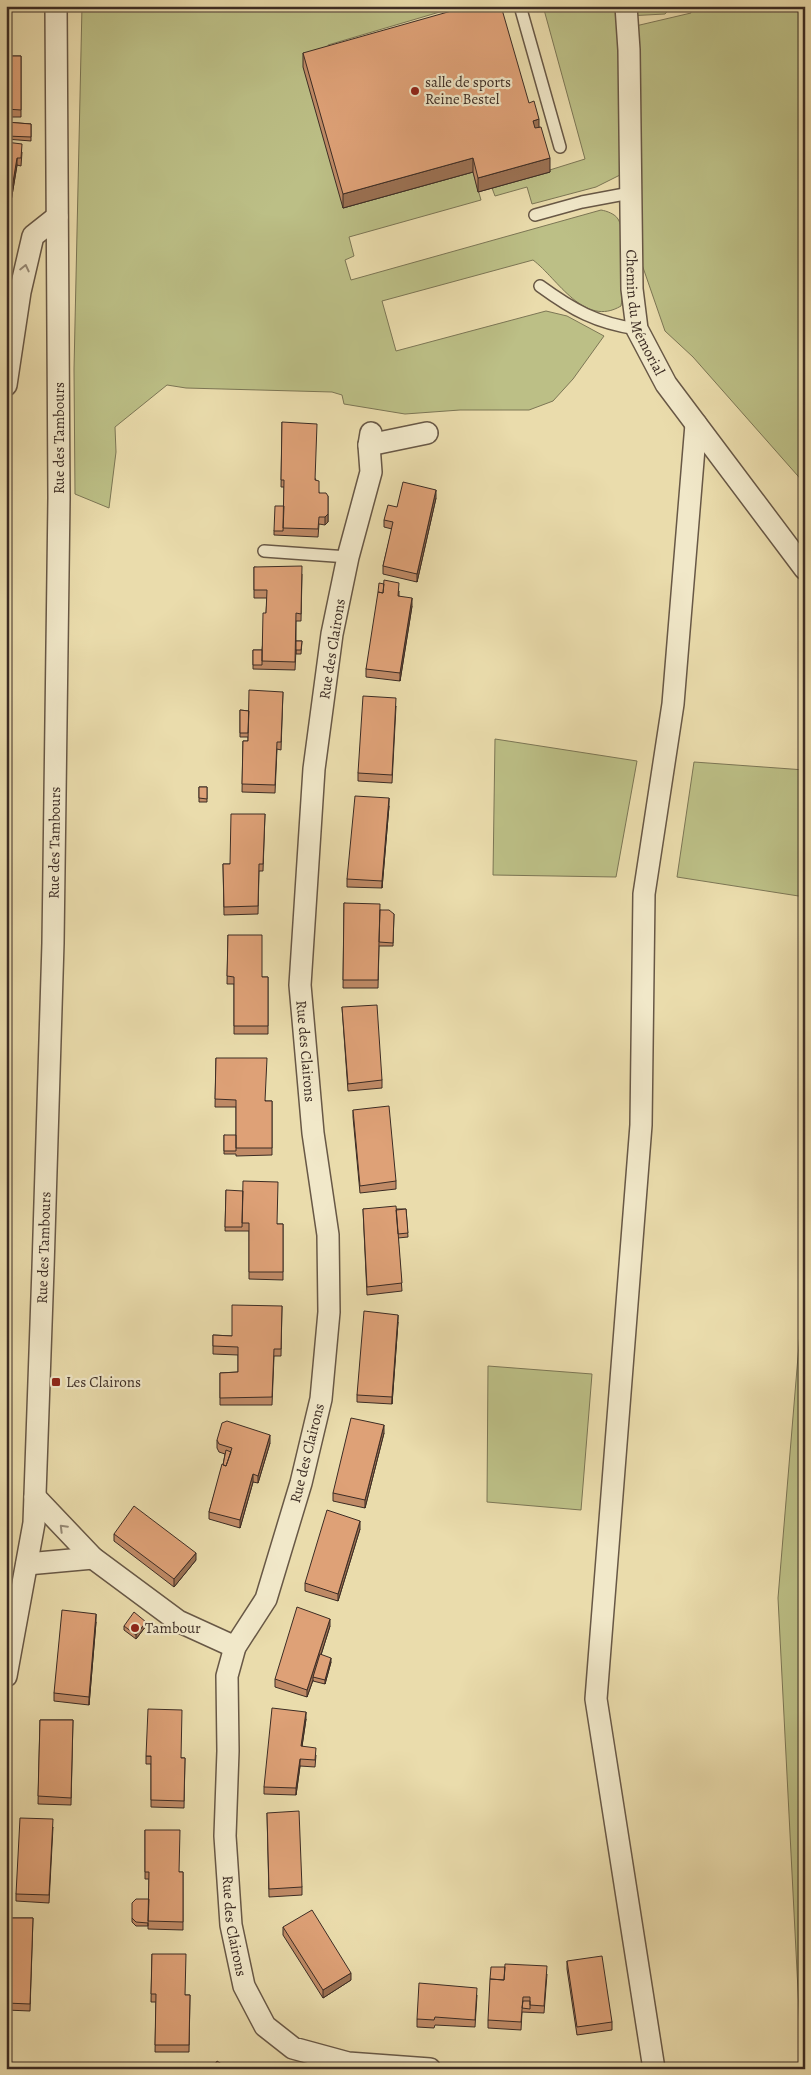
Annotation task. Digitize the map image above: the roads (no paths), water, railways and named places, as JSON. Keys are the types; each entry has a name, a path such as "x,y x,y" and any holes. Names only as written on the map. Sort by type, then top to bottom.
{"street":[{"name":"Rue des Tambours","path":"6,1676 34,1523 53,943 60,498 56,6"},
{"name":"Chemin du Mémorial","path":"626,6 629,59 632,289 637,329 666,384 805,569"},
{"path":"6,385 20,292 33,236 57,217"},
{"path":"654,2069 596,1699 641,1125 644,894 673,704 696,424"},
{"name":"Rue des Clairons","path":"427,433 370,439 371,472 348,558 332,634 314,769 300,985 313,1134 328,1235 329,1312 320,1399 301,1483 266,1599 235,1647 227,1676 228,1751 225,1836 231,1925 244,1986 265,2026 293,2048 348,2063 430,2069"},
{"path":"35,1497 93,1558 178,1621 235,1647"},
{"path":"27,1564 93,1558"}],"lane":[{"path":"520,6 560,147"},
{"path":"535,215 582,202 630,193"},
{"path":"540,286 579,313 614,326 637,329"},
{"path":"264,551 348,558"}],"place":[{"name":"salle de sports Reine Bestel","path":"415,91"},
{"name":"Les Clairons","path":"56,1382"},
{"name":"Tambour","path":"135,1628"}]}
